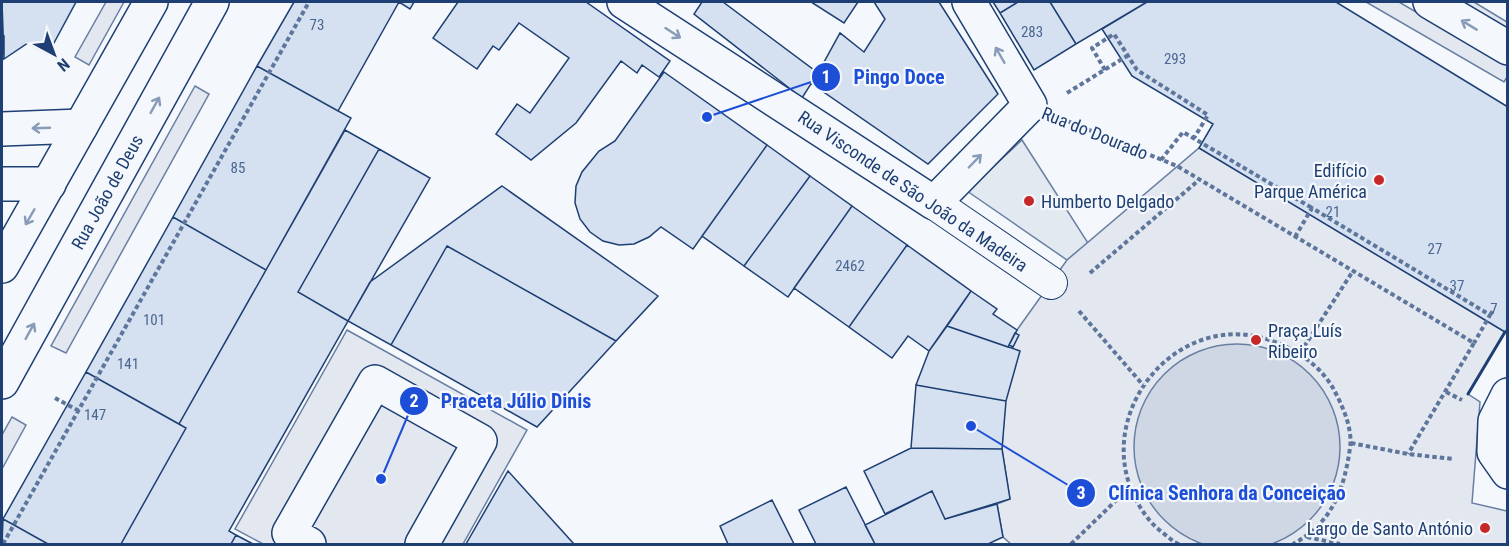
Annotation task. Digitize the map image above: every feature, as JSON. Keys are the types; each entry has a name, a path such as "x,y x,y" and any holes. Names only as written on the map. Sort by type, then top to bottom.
{"street":[{"path":"2,266 151,2"},
{"name":"Rua João de Deus","path":"2,382 212,2"},
{"name":"Rua Visconde de São João da Madeira","path":"624,2 934,203 1058,289"},
{"name":"Rua do Dourado","path":"934,203 1030,105 969,2"},
{"path":"1430,2 1508,48"},
{"path":"2,129 81,126"},
{"path":"2,184 49,184"},
{"path":"309,544 289,533 375,382 480,441 422,544"},
{"path":"1501,462 1495,421 1508,395"}],"path":[{"path":"3,544 309,2"},
{"path":"1105,70 1092,48 1114,34 1137,70 1209,115 1194,138 1490,315"},
{"path":"1082,83 1127,56"},
{"name":"Rua do Dourado","path":"1030,105 1177,166 1199,180"},
{"name":"Rua do Dourado","path":"1161,160 1183,132 1194,138"},
{"path":"1143,385 1058,289 1199,180 1474,343"},
{"path":"1295,237 1312,208"},
{"path":"1329,218 1333,212"},
{"path":"1300,353 1353,271"},
{"path":"1408,454 1494,309"},
{"path":"1179,544 1147,518 1130,487 1123,453 1128,417 1143,385 1167,359 1197,341 1232,334 1267,338 1300,353 1326,377 1344,408 1351,443 1346,477 1332,510 1307,537 1293,544"},
{"path":"55,398 79,411"},
{"path":"1351,443 1408,454 1474,462 1501,462"},
{"path":"1071,544 1130,487"},
{"path":"1307,537 1340,544"}],"shaded area":[{"path":"106,2 124,2 89,65 75,57"},
{"path":"1366,2 1399,2 1507,65 1507,77 1504,82"},
{"path":"1442,2 1474,2 1507,22 1507,41"},
{"path":"195,86 209,94 66,353 51,346"},
{"path":"1022,140 1088,243 1067,260 967,191"},
{"name":"Praça Luís Ribeiro","path":"1199,148 1505,332 1468,394 1480,402 1472,503 1507,511 1507,544 1011,544 1003,537 997,504 1010,499 1002,449 1008,347 1017,330 1067,260"},
{"path":"347,330 527,430 463,544 263,544 235,529"},
{"path":"1237,344 1257,346 1276,352 1310,374 1332,408 1338,427 1340,447 1338,467 1332,486 1310,520 1276,542 1257,548 1237,550 1217,548 1198,542 1164,520 1142,486 1136,467 1134,447 1136,427 1142,408 1164,374 1198,352 1217,346"},
{"path":"12,417 26,425 2,469 2,435"}],"building":[{"path":"2,2 76,2 48,54 28,43 4,59"},
{"path":"294,2 399,2 338,111 257,66"},
{"path":"399,2 414,2 410,9"},
{"path":"458,2 586,2 670,61 659,77 642,65 637,73 621,61 576,123 531,160 496,134 517,104 530,113 569,58 519,23 499,50 493,46 477,69 433,38"},
{"path":"702,2 723,2 818,73 802,98 694,14"},
{"path":"811,2 858,2 844,23"},
{"path":"874,2 939,2 998,94 928,164 812,84 840,33 864,52 885,19"},
{"path":"993,2 1018,2 1000,13"},
{"path":"1018,2 1050,2 1076,44 1034,70 1000,13"},
{"path":"1050,2 1147,2 1076,44"},
{"name":"Edifício Parque América","path":"1147,2 1336,2 1508,107 1508,328 1505,332 1199,148 1213,124 1132,76 1102,29"},
{"path":"2,36 4,36 4,59 2,59"},
{"path":"257,66 351,118 266,270 173,217"},
{"path":"664,72 767,145 693,249 661,227 649,237 634,244 619,245 603,241 590,232 580,219 575,203 576,186 582,172 599,151 615,141"},
{"path":"345,130 379,149 298,292 348,321 229,531 236,535 231,544 121,544 186,428 179,424"},
{"path":"767,145 810,176 744,266 702,236"},
{"path":"379,149 430,178 348,321 298,292"},
{"path":"810,176 852,206 788,297 744,266"},
{"path":"502,186 658,296 616,341 447,246 391,345 348,321 370,282"},
{"path":"852,206 907,245 849,327 794,288"},
{"path":"173,217 266,270 179,424 86,372"},
{"path":"907,245 971,291 929,351 908,336 892,358 849,327"},
{"path":"447,246 616,341 537,427 391,345"},
{"path":"971,291 997,309 993,314 1017,330 1008,347 947,326"},
{"path":"947,326 1020,351 1006,401 916,385 929,351"},
{"path":"1015,333 1019,335 1013,347 1009,345"},
{"path":"86,372 186,428 121,544 48,544 3,519"},
{"path":"916,385 1006,401 1002,449 911,448"},
{"path":"911,448 1002,449 1010,499 945,519 932,491 885,514 864,471"},
{"path":"508,471 574,544 466,544"},
{"path":"846,487 875,544 816,544 799,510"},
{"path":"932,491 945,519 997,504 1003,537 988,544 875,544 865,525"},
{"path":"772,500 794,544 728,544 720,526"},
{"path":"3,519 14,525 48,544 2,544"},
{"path":"236,535 253,544 231,544"}],"wall":[{"path":"1468,394 1505,332"}],"place":[{"name":"Pingo Doce","path":"707,117"},
{"name":"Edifício Parque América","path":"1379,180"},
{"name":"Humberto Delgado","path":"1029,201"},
{"name":"Praça Luís Ribeiro","path":"1256,340"},
{"name":"Clínica Senhora da Conceição","path":"971,426"},
{"name":"Praceta Júlio Dinis","path":"381,479"},
{"name":"Largo de Santo António","path":"1485,528"}]}
